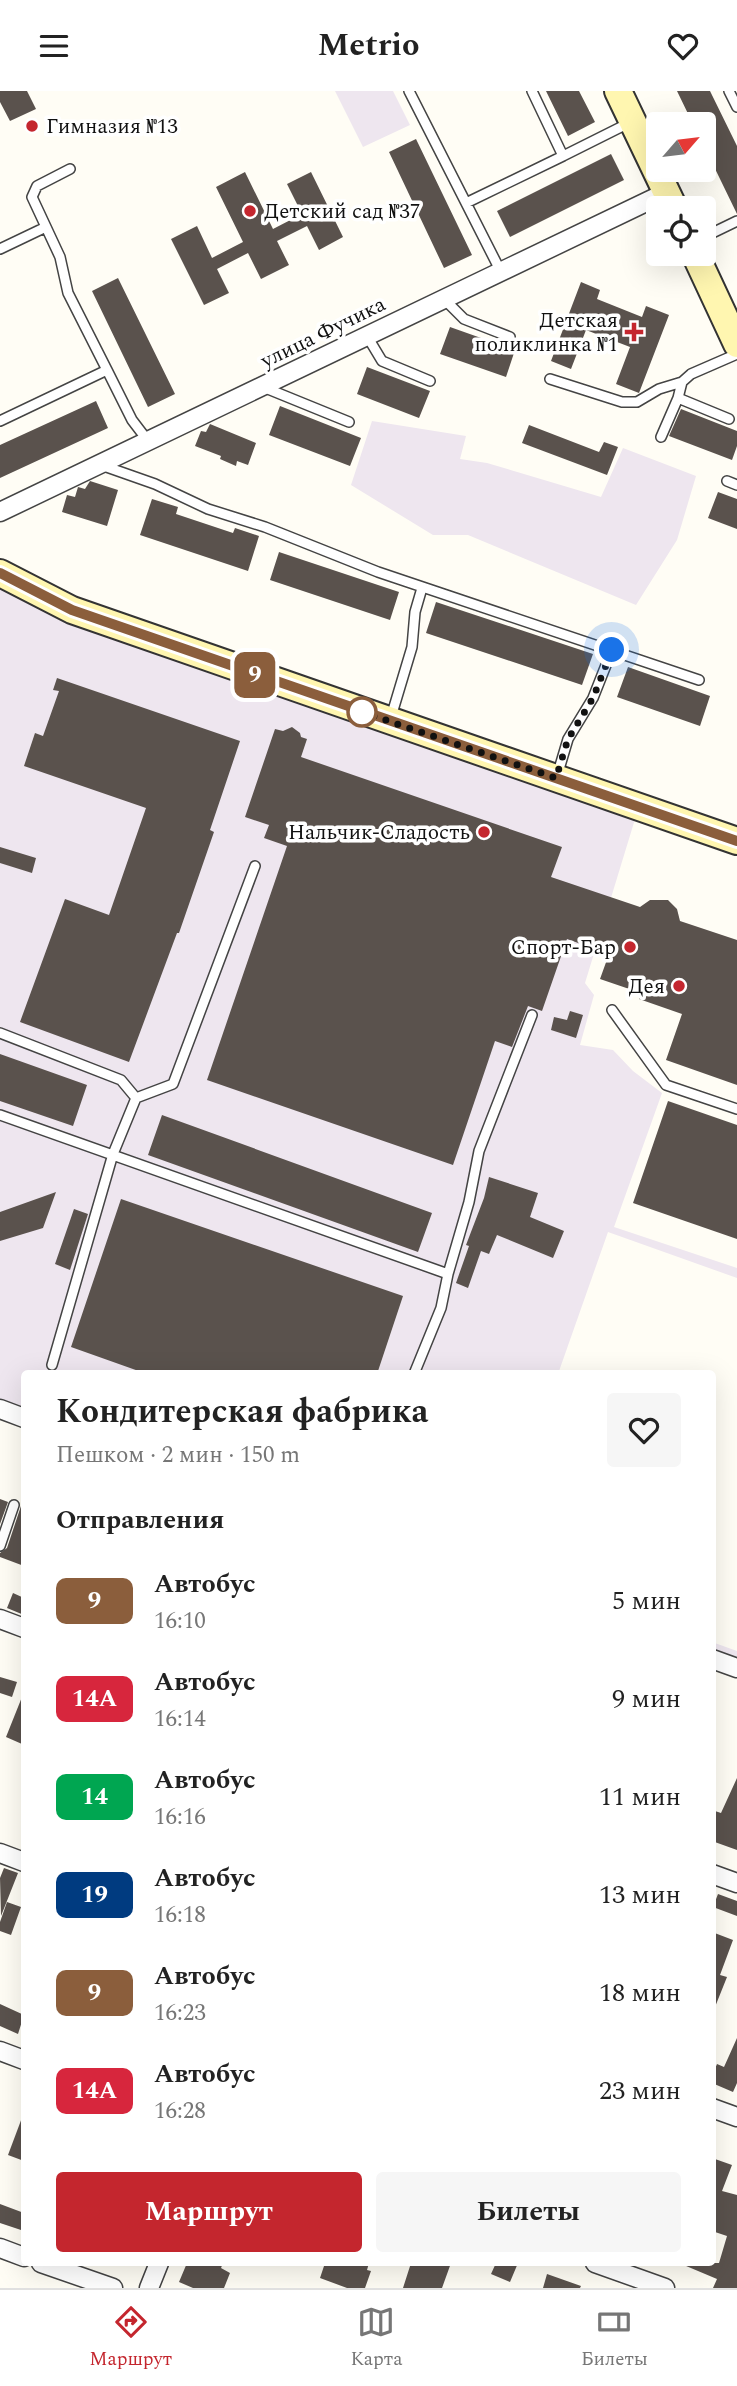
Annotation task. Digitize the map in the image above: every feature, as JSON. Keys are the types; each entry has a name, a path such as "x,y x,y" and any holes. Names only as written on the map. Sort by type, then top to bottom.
{"main road":[{"path":"618,91 668,196"},
{"path":"701,266 737,344"},
{"path":"0,573 72,610 737,841"}],"street":[{"name":"улица Фучика","path":"0,512 501,272 646,210"},
{"path":"0,1409 21,1417"},
{"path":"0,1619 21,1627"},
{"path":"716,1660 737,1668"},
{"path":"0,1853 21,1861"},
{"path":"716,1875 737,1883"},
{"path":"0,2051 21,2059"},
{"path":"716,2109 737,2117"},
{"path":"0,2248 21,2256"},
{"path":"50,2266 113,2288"},
{"path":"149,2288 158,2266"},
{"path":"604,2266 666,2288"}],"lane":[{"path":"409,91 501,272"},
{"path":"532,91 563,156"},
{"path":"729,91 737,107"},
{"path":"466,204 632,122"},
{"path":"70,169 37,186 32,197 60,257 68,293 132,420 148,441"},
{"path":"716,231 737,221"},
{"path":"0,249 46,227"},
{"path":"444,299 464,319 510,337"},
{"path":"367,336 382,361 430,381"},
{"path":"551,379 622,402 637,402 737,353"},
{"path":"0,421 107,370"},
{"path":"661,436 682,381"},
{"path":"261,387 349,422"},
{"path":"677,398 729,419"},
{"path":"99,464 155,484 208,509 276,531 422,588 699,680"},
{"path":"727,481 737,485"},
{"path":"390,722 412,647 415,612 422,588"},
{"path":"556,778 568,739 593,698 612,650"},
{"path":"52,1365 113,1154 135,1098 173,1084 255,866"},
{"path":"612,1010 666,1085 737,1109"},
{"path":"416,1370 442,1308 479,1151 532,1015"},
{"path":"0,1033 121,1080 135,1098"},
{"path":"0,1115 448,1274"},
{"path":"0,1546 14,1506"}],"shaded area":[{"path":"335,91 393,91 410,125 363,147"},
{"path":"372,421 466,436 460,459 487,463 601,497 623,448 696,476 677,540 636,605 468,535 433,535 351,485"},
{"path":"0,573 639,806 585,983 594,995 580,1045 613,1050 633,1071 662,1093 614,1227 737,1268 737,1278 608,1232 559,1370 21,1370 21,1417 0,1409"},
{"path":"716,1643 737,1651 737,1668 716,1660"}],"building":[{"path":"0,91 27,91 36,109 10,121 0,102"},
{"path":"546,91 579,91 595,122 568,136"},
{"path":"677,91 710,91 737,146 737,214 716,171 716,112 687,112"},
{"path":"416,139 472,255 444,268 389,152"},
{"path":"611,154 624,180 510,237 497,211"},
{"path":"245,172 273,229 302,214 287,184 311,172 343,237 319,250 307,226 277,241 289,265 261,279 248,253 217,269 229,293 204,305 171,239 197,226 212,258 243,242 216,187"},
{"path":"118,278 175,394 148,407 92,291"},
{"path":"581,282 600,290 597,299 642,317 646,306 669,315 639,393 616,384 630,347 586,330 571,369 551,361"},
{"path":"450,327 515,350 506,377 440,354"},
{"path":"367,367 430,391 419,418 357,394"},
{"path":"96,401 108,428 0,478 0,445"},
{"path":"280,406 361,438 350,466 269,435"},
{"path":"681,409 737,431 737,446 732,460 669,436"},
{"path":"210,424 256,443 248,465 237,461 236,466 220,459 221,456 195,446 201,431 206,432"},
{"path":"529,425 599,452 604,442 618,447 607,475 522,443"},
{"path":"90,481 118,490 107,526 62,512 67,495 75,497 78,487 85,489"},
{"path":"718,492 737,499 737,529 708,518"},
{"path":"152,499 178,507 176,514 233,533 235,528 259,536 248,571 140,535"},
{"path":"279,552 399,592 390,620 270,580"},
{"path":"436,602 593,654 582,685 426,633"},
{"path":"628,667 710,696 700,726 617,697"},
{"path":"57,678 240,741 210,830 214,832 179,933 129,1062 20,1022 65,899 109,915 146,808 24,766 35,733 43,736 59,691 53,690"},
{"path":"292,727 301,737 307,739 301,757 562,847 551,877 640,907 650,900 668,900 677,909 680,921 737,940 737,1085 666,1060 682,1014 639,999 641,993 600,979 609,954 567,939 542,1011 528,1006 512,1047 495,1041 453,1165 207,1080 287,846 264,838 269,825 245,817 275,729 283,731"},
{"path":"0,847 36,858 32,873 0,863"},
{"path":"570,1011 583,1015 576,1038 551,1030 554,1017 567,1020"},
{"path":"0,1054 87,1085 73,1126 0,1101"},
{"path":"668,1101 737,1125 737,1239 633,1203"},
{"path":"162,1115 432,1213 418,1252 148,1155"},
{"path":"489,1177 538,1193 530,1217 564,1231 553,1258 497,1235 489,1254 481,1251 468,1288 456,1283"},
{"path":"56,1192 43,1228 0,1241 0,1212"},
{"path":"121,1199 403,1296 378,1370 136,1370 71,1347"},
{"path":"74,1209 88,1214 70,1270 55,1264"},
{"path":"0,1499 8,1502 0,1524"},
{"path":"21,1506 21,1565 0,1557 0,1553 7,1548"},
{"path":"13,1593 21,1597 21,1614 7,1608"},
{"path":"0,1677 17,1682 12,1697 0,1693"},
{"path":"21,1700 21,1744 6,1737"},
{"path":"737,1778 737,1850 716,1842 716,1811 721,1813"},
{"path":"4,1868 18,1873 1,1916 0,1878"},
{"path":"718,1894 737,1901 737,1916 716,1908"},
{"path":"7,1902 21,1907 11,1935 0,1931 0,1922"},
{"path":"716,1934 733,1940 720,1975 727,1977 716,2004"},
{"path":"0,2004 21,2014 18,2034 0,2026"},
{"path":"737,2038 737,2083 733,2092 716,2085 717,2064 724,2067"},
{"path":"21,2120 21,2160 8,2155"},
{"path":"716,2159 732,2165 722,2191 737,2195 737,2288 713,2288 717,2279 686,2266 716,2266 727,2236 716,2232"},
{"path":"0,2204 21,2212 21,2230 0,2223"},
{"path":"186,2266 222,2266 230,2273 224,2288 193,2288 179,2282"},
{"path":"324,2266 368,2266 367,2270 371,2271 365,2288 347,2288 320,2278"},
{"path":"410,2266 450,2266 442,2288 403,2288"},
{"path":"495,2266 517,2266 510,2282 491,2274"},
{"path":"547,2274 581,2286 543,2288"}],"bus line":[{"name":"9","path":"0,573 72,610 737,841"}],"place":[{"name":"Гимназия №13","path":"32,126"},
{"name":"Детский сад №37","path":"250,211"},
{"name":"Детская поликлинка №1","path":"634,332"},
{"name":"Нальчик-Сладость","path":"484,832"},
{"name":"Спорт-Бар","path":"630,947"},
{"name":"Дея","path":"679,986"}],"route":[{"path":"362,712 556,778 568,739 593,698 612,650"}]}
